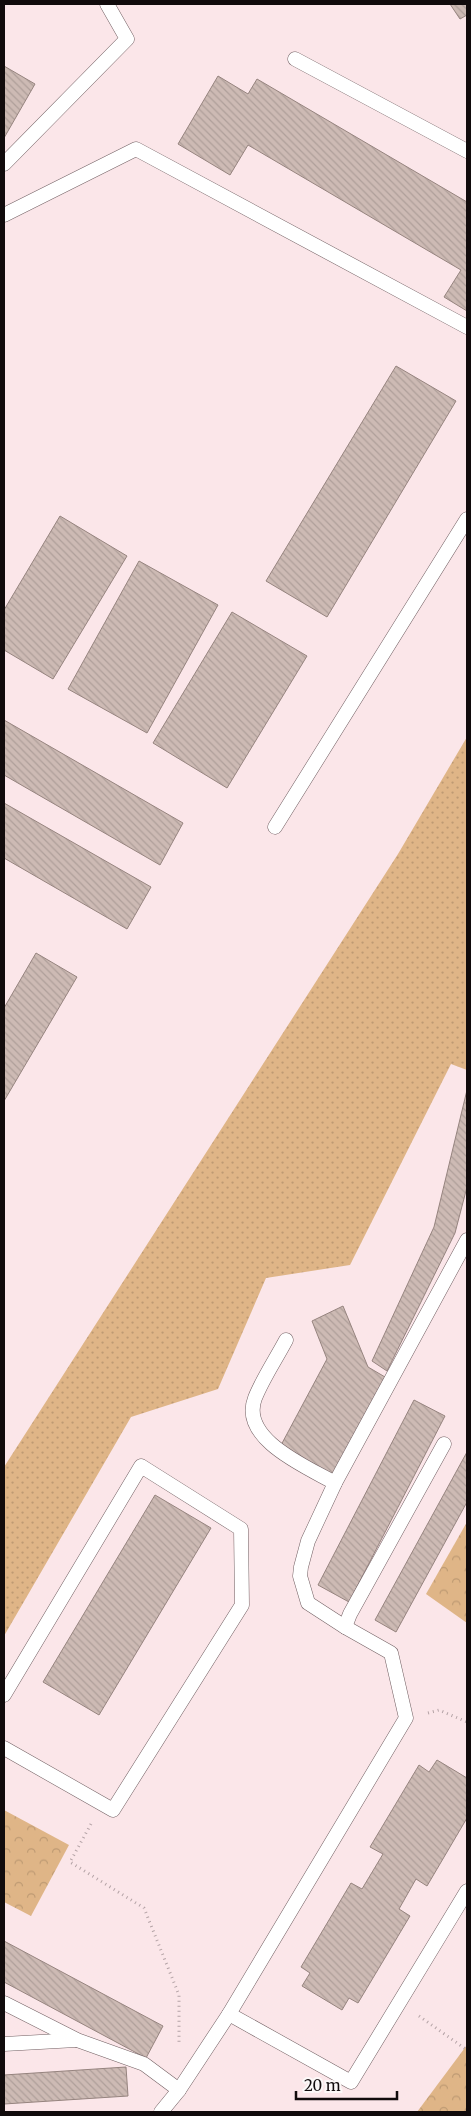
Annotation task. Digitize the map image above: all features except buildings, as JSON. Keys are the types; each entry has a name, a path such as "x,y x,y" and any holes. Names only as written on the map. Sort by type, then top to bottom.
{"lane":[{"path":"4,164 127,40 107,4"},
{"path":"295,59 467,151"},
{"path":"4,215 136,149 467,327"},
{"path":"275,827 467,520"},
{"path":"161,2112 179,2090 230,2014 406,1718 391,1653 345,1628 308,1603 300,1576 308,1542 335,1484 467,1240"},
{"path":"286,1340 255,1399 253,1414 261,1435 278,1450 335,1484"},
{"path":"345,1628 350,1614 444,1444"},
{"path":"4,1695 141,1466 240,1529 242,1605 113,1810 4,1748"},
{"path":"230,2014 351,2082 467,1891"},
{"path":"4,2003 77,2040 144,2064 179,2090"},
{"path":"4,2044 77,2040"}],"path":[{"path":"406,1718 439,1710 467,1722"},
{"path":"102,1803 70,1862 144,1908 179,1995 179,2090"},
{"path":"400,2002 453,2042 467,2050"}],"green space":[{"path":"467,737 467,1070 451,1064 350,1265 266,1278 218,1389 131,1417 4,1636 4,1467 398,854"},
{"path":"467,1522 467,1623 426,1594"},
{"path":"4,1810 69,1845 31,1916 4,1902"},
{"path":"467,2045 467,2112 417,2112"}]}
